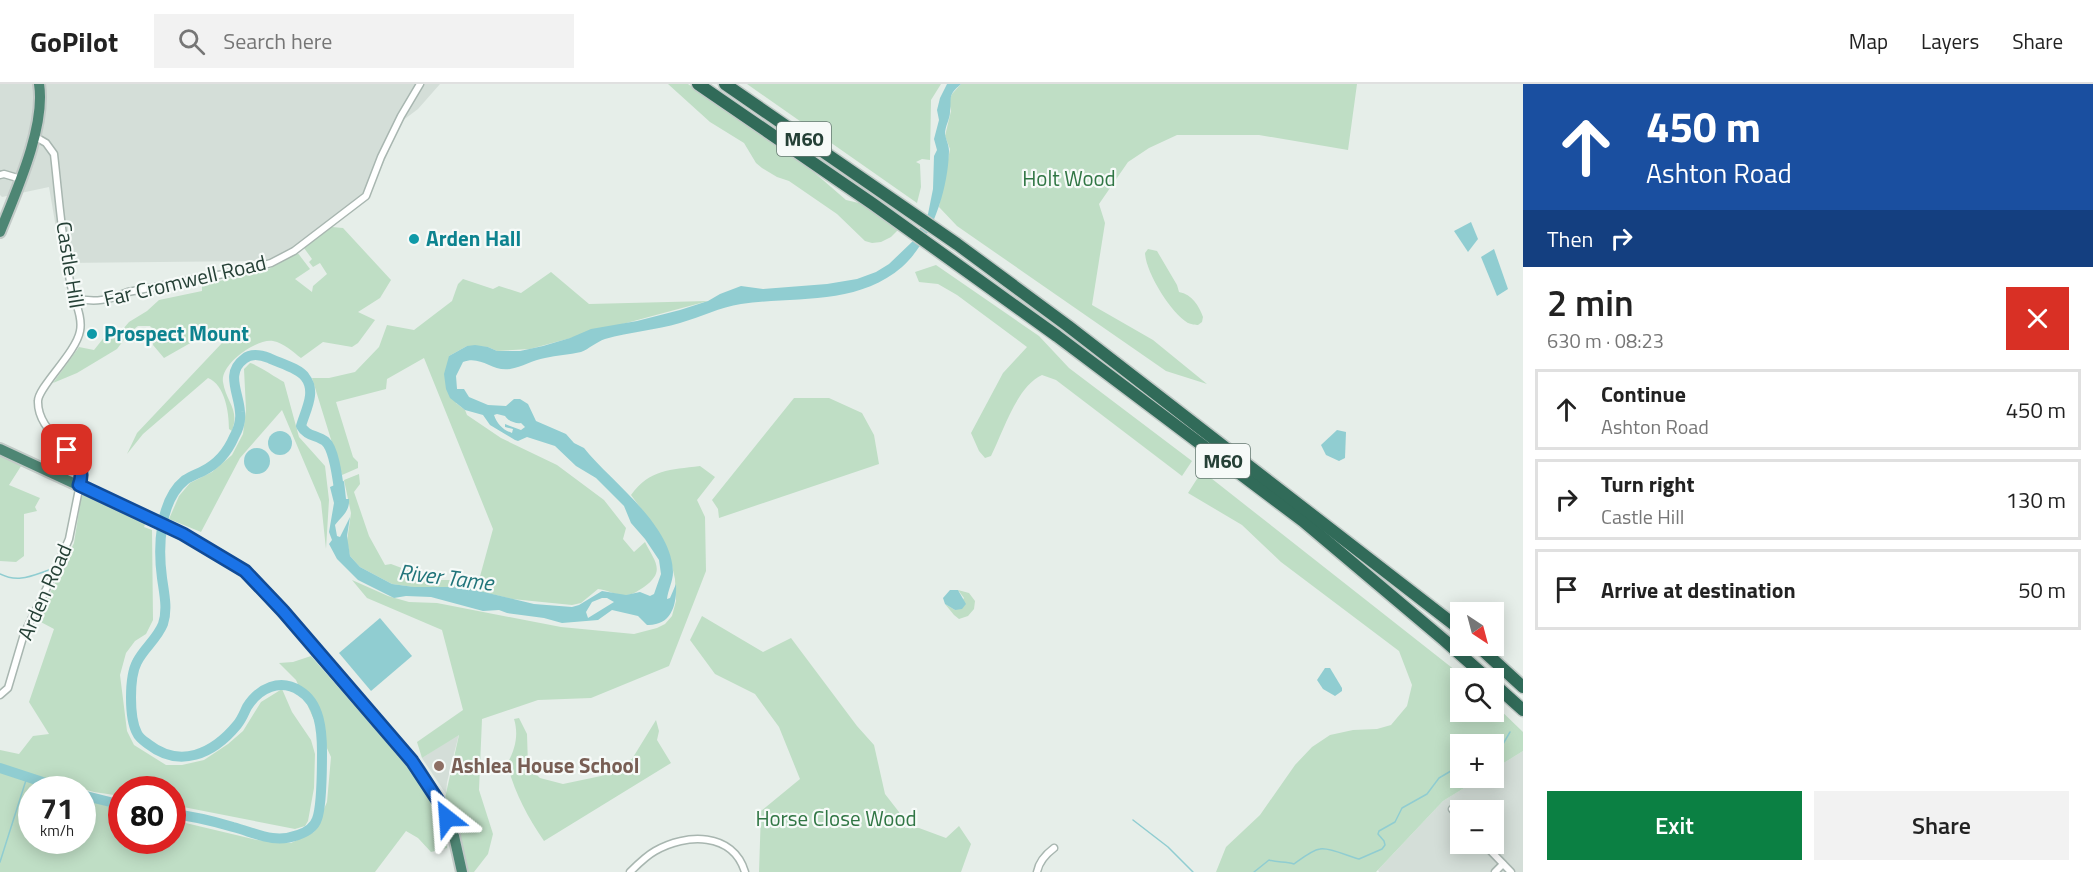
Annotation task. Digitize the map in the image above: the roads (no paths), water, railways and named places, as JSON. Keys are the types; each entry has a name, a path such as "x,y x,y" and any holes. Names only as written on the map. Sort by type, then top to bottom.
{"highway":[{"path":"0,232 21,179 34,136 41,104 39,84"},
{"name":"M60","path":"698,84 873,204 1057,336 1303,522 1476,668"},
{"name":"M60","path":"725,84 957,244 1077,333 1450,621"},
{"path":"0,449 183,534 234,563 256,582 412,761 442,807 454,836 462,872"},
{"path":"1490,656 1523,687"},
{"path":"1504,693 1523,710"}],"street":[{"name":"Far Cromwell Road","path":"75,298 98,302 128,292 272,263 294,251 366,196 386,147 420,84"},
{"name":"Castle Hill","path":"34,136 46,143 54,154 71,287 80,331 73,347 38,400 43,421 48,429 78,461 81,472 79,485"},
{"path":"0,175 21,179"},
{"name":"Arden Road","path":"0,695 8,688 24,634 69,539 79,485"},
{"path":"630,872 655,851 675,843 702,839 725,844 742,862 745,872"},
{"path":"1037,872 1046,854 1054,848"},
{"path":"1493,854 1511,872"},
{"path":"1495,872 1503,864"}],"water":[{"path":"947,84 961,84 951,97 950,115 945,134 949,149 948,166 942,198 930,229 913,256 884,279 846,294 733,305 688,321 605,339 581,352 541,359 510,369 469,360 463,362 456,376 457,389 464,389 469,397 488,405 506,406 514,399 520,399 528,404 536,421 566,434 574,443 584,448 651,520 670,554 673,575 667,599 670,598 676,584 674,606 662,622 647,625 638,616 612,610 598,620 562,623 499,610 483,611 431,597 394,598 358,580 337,559 329,544 332,540 329,532 334,503 330,487 344,481 346,499 349,499 349,503 345,513 335,525 337,536 340,537 350,517 347,536 350,556 360,567 392,584 414,587 463,587 534,604 572,607 602,591 626,595 640,592 650,596 654,594 661,574 659,560 631,523 624,506 596,478 576,466 555,446 527,437 515,440 490,425 483,415 465,410 450,398 444,374 449,356 467,346 475,345 497,351 520,351 543,346 591,329 680,310 708,301 741,286 763,289 827,284 857,279 876,272 889,264 913,241 928,214 933,189 934,156 937,150 934,139 939,120 937,110","holes":["494,415 505,416 512,422 521,423 525,427 521,430 505,424 505,427 513,429 512,433 509,432 497,421","602,598 614,602 588,618 586,612 592,602"]},
{"path":"1471,222 1478,239 1468,252 1454,231"},
{"path":"1494,249 1508,289 1497,296 1481,257"},
{"path":"1337,430 1346,432 1345,458 1339,461 1326,455 1321,445"},
{"path":"280,431 289,434 292,443 289,452 280,455 271,452 268,443 271,434"},
{"path":"257,448 266,452 270,461 266,470 257,474 248,470 244,461 248,452"},
{"path":"950,590 958,590 966,604 962,609 955,610 945,604 943,598"},
{"path":"380,618 412,656 371,691 339,653"},
{"path":"1325,668 1330,668 1342,688 1342,691 1335,696 1323,689 1317,680"}],"waterway":[{"name":"River Tame","path":"186,816 265,837 281,838 307,831 314,825 319,813 322,767 320,727 316,710 307,696 300,691 285,685 264,690 252,700 242,718 228,735 207,750 184,757 160,752 143,741 137,733 132,718 131,687 134,669 163,624 165,613 160,553 165,512 176,489 185,480 213,465 222,457 232,442 240,418 234,384 235,371 247,357 256,355 266,357 294,368 305,377 310,395 301,426 306,432 322,439 328,445 336,467 340,497"},
{"path":"0,574 19,578 49,570"},
{"path":"1504,742 1510,732"},
{"name":"River Tame","path":"0,768 24,776"},
{"path":"1254,872 1269,860 1294,864 1320,849 1359,859 1382,849 1385,845 1378,834 1379,831 1395,822 1402,808 1427,794 1439,778 1450,772"},
{"name":"River Tame","path":"96,798 108,802"},
{"path":"0,862 18,805"},
{"path":"1133,820 1168,847 1193,872"}],"place":[{"name":"Arden Hall","path":"414,239"},
{"name":"Prospect Mount","path":"92,334"},
{"name":"Ashlea House School","path":"439,766"}],"park label":[{"name":"Holt Wood","path":"1069,179"},
{"name":"Horse Close Wood","path":"836,819"}]}
